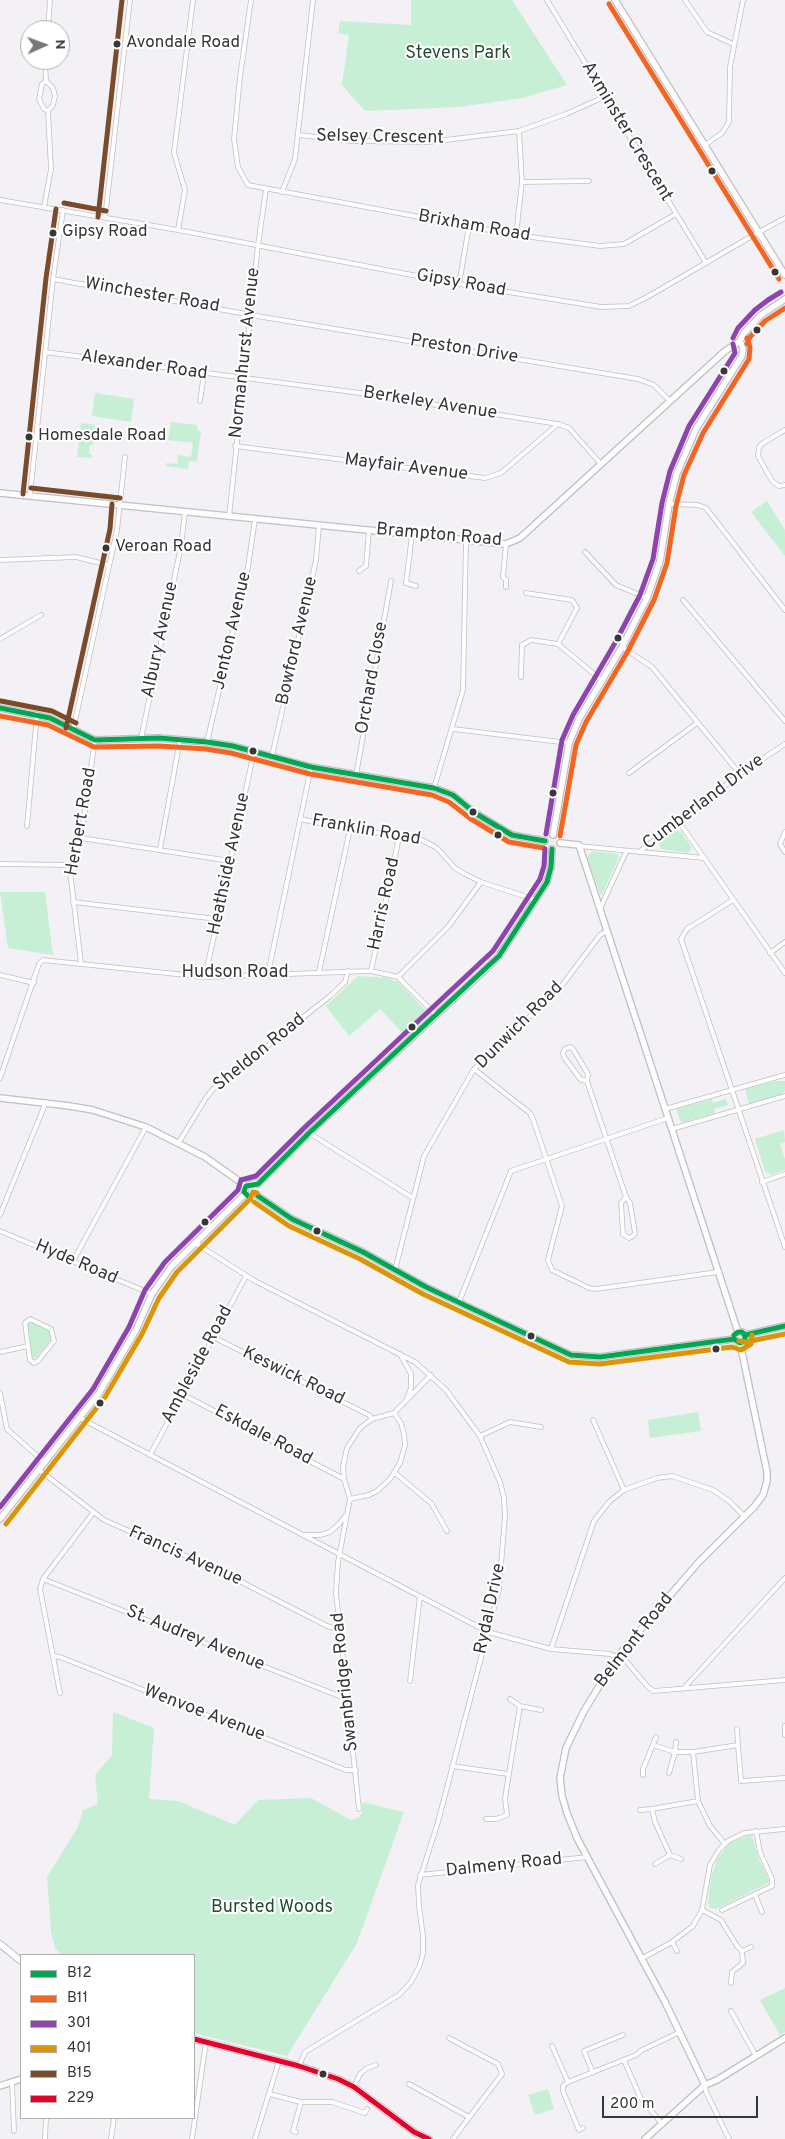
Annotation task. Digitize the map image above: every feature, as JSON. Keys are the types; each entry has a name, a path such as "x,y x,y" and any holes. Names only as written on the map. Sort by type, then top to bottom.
{"main road":[{"path":"0,1944 20,1960"},
{"path":"195,2039 322,2072 354,2087 414,2132 428,2139"}],"street":[{"path":"49,20 50,0"},
{"path":"105,218 130,0"},
{"path":"178,230 185,190 174,153 193,0"},
{"name":"Brixham Road","path":"251,0 240,76 234,139 238,167 248,185 516,235 600,246 624,244 676,214"},
{"path":"282,192 295,159 299,135 313,0"},
{"name":"Axminster Crescent","path":"547,0 706,263"},
{"path":"615,0 785,275"},
{"path":"685,0 707,32 733,44"},
{"path":"705,145 722,134 729,122 728,91 733,44 743,0"},
{"path":"45,70 46,81 40,90 39,99 44,108 48,110"},
{"path":"44,207 51,169 48,110 53,105 55,96 53,88 46,81"},
{"name":"Selsey Crescent","path":"299,135 352,140 429,142 519,132 604,97"},
{"path":"516,235 522,182 519,132"},
{"path":"522,182 589,181"},
{"name":"Normanhurst Avenue","path":"229,516 235,446 266,189"},
{"name":"Gipsy Road","path":"0,200 178,230 458,284 614,308 628,306 650,296 785,218"},
{"path":"30,495 53,279 63,210"},
{"path":"458,284 469,226"},
{"name":"Winchester Road","path":"53,279 250,314"},
{"name":"Brampton Road","path":"0,493 506,544 520,538 731,345 740,341 744,333 761,315 785,299"},
{"name":"Preston Drive","path":"250,314 648,382 670,401"},
{"path":"553,835 569,742 579,718 600,679 622,647 647,598 660,561 669,504 677,473 696,429 742,356 743,348 740,341"},
{"name":"Alexander Road","path":"45,352 243,378"},
{"path":"200,401 204,374"},
{"name":"Berkeley Avenue","path":"243,378 360,393 558,424 569,428 600,463"},
{"name":"Mayfair Avenue","path":"235,446 485,478 502,473 558,424"},
{"path":"785,430 763,443 759,447 758,456 772,481 779,486 785,485"},
{"path":"73,730 116,530 125,457"},
{"path":"669,504 698,505 706,508 785,610"},
{"name":"Albury Avenue","path":"141,739 181,546 185,512"},
{"name":"Jenton Avenue","path":"207,742 250,558 255,519"},
{"name":"Bowford Avenue","path":"272,756 316,560 319,526"},
{"path":"359,572 366,566 369,531"},
{"path":"412,535 406,583 416,586"},
{"path":"434,788 463,690 466,540"},
{"path":"506,544 504,577 506,587"},
{"path":"585,552 616,585 647,598"},
{"path":"0,560 76,557 108,565"},
{"name":"Orchard Close","path":"356,775 390,581"},
{"path":"526,593 572,600 577,608 558,644"},
{"path":"683,600 785,721"},
{"path":"0,639 41,615"},
{"path":"521,677 522,645 531,640 558,644 600,679"},
{"path":"622,647 652,667 740,774"},
{"path":"0,708 50,718 96,740 141,739 207,742 254,751 311,767 434,788 453,795 475,813 512,835 545,841"},
{"path":"27,826 37,714"},
{"path":"629,773 697,723"},
{"path":"453,729 569,742"},
{"name":"Herbert Road","path":"81,964 71,865 81,838 96,740"},
{"path":"160,849 180,740"},
{"name":"Cumberland Drive","path":"560,842 579,846 638,852 740,774 785,744"},
{"name":"Heathside Avenue","path":"205,976 254,751"},
{"path":"268,974 311,767"},
{"name":"Franklin Road","path":"300,819 429,842 455,868 481,882 536,900"},
{"path":"679,822 785,973"},
{"path":"319,972 350,829"},
{"path":"785,832 780,844 785,852"},
{"path":"553,835 558,837 560,842 558,848 552,849 547,847 545,841 548,836 553,835"},
{"name":"Harris Road","path":"371,971 399,837"},
{"path":"81,838 230,861"},
{"path":"579,846 738,1332"},
{"path":"246,1186 258,1184 309,1133 499,956 547,882 551,867 552,849"},
{"path":"600,909 626,852"},
{"path":"638,852 704,858"},
{"path":"0,864 71,865"},
{"path":"436,1015 398,977 448,927 481,882"},
{"path":"732,900 687,929 681,939 734,1089 762,1182 785,1247"},
{"path":"74,902 217,919"},
{"name":"Dunwich Road","path":"395,1270 424,1156 474,1069 560,988 600,935 608,931"},
{"path":"770,953 785,942"},
{"name":"Hudson Road","path":"34,983 39,964 43,960 205,976 371,971 398,977"},
{"name":"Sheldon Road","path":"179,1142 213,1089 330,996 345,982 348,971"},
{"path":"0,975 34,983 0,1078"},
{"path":"587,1080 581,1080 564,1057 565,1049 570,1047 573,1050 588,1074 587,1080 626,1197 630,1203 634,1232 633,1236 629,1238 623,1234 621,1203 626,1197"},
{"path":"474,1069 530,1113 562,1206 548,1260 552,1270 589,1288 596,1289 718,1272"},
{"path":"666,1109 785,1075"},
{"path":"672,1129 785,1096"},
{"path":"0,1098 46,1102 93,1110 146,1127 179,1142 205,1157 246,1186"},
{"path":"0,1215 46,1102"},
{"path":"459,1302 508,1175 515,1168 668,1118"},
{"path":"73,1261 146,1127"},
{"path":"309,1133 413,1198"},
{"path":"762,1182 785,1174"},
{"path":"258,1184 261,1187 261,1192 258,1196"},
{"path":"0,1519 80,1418 114,1369 136,1330 152,1294 171,1267 245,1194 246,1186"},
{"path":"245,1194 253,1197 258,1196 292,1219 363,1252 395,1270 561,1352 583,1357 600,1357 734,1339 740,1343 745,1340 745,1335"},
{"path":"0,1197 6,1200"},
{"name":"Hyde Road","path":"0,1231 152,1294"},
{"name":"Rydal Drive","path":"195,1243 246,1276 399,1352 431,1375 446,1390 480,1436 500,1482 504,1498 505,1516 499,1589 438,1822 418,1885 424,1936 423,1954 411,1982 386,2005 305,2052 299,2066"},
{"name":"Ambleside Road","path":"150,1455 246,1276"},
{"path":"30,1319 51,1329 54,1341 38,1361 34,1363 30,1360 28,1346 25,1323 28,1320 30,1319"},
{"path":"738,1332 742,1332 745,1335 785,1326"},
{"path":"734,1339 735,1334 738,1332"},
{"name":"Keswick Road","path":"213,1337 368,1415 372,1419"},
{"name":"Belmont Road","path":"706,2085 566,1813 560,1778 566,1748 584,1711 619,1655 708,1552 760,1501 767,1481 740,1343"},
{"path":"0,1352 28,1346"},
{"path":"399,1352 411,1374 411,1388 406,1401"},
{"path":"394,1413 401,1423 405,1445 395,1473 377,1491 369,1495 350,1499 344,1479 343,1466 347,1448 360,1428 372,1419 394,1413 431,1375"},
{"path":"0,1393 7,1429 44,1462"},
{"name":"Eskdale Road","path":"182,1394 344,1479"},
{"path":"80,1418 488,1632 551,1648 619,1655 648,1687 654,1691 785,1680"},
{"path":"593,1420 624,1490"},
{"path":"480,1436 510,1422 541,1427"},
{"name":"Francis Avenue","path":"38,1470 93,1513 117,1527 222,1572 327,1626 340,1630"},
{"path":"395,1473 432,1503 447,1531"},
{"path":"551,1648 594,1521 609,1502 624,1490 657,1478 672,1476 714,1490 729,1501 745,1517"},
{"name":"Swanbridge Road","path":"350,1499 340,1554 336,1593 359,1809"},
{"path":"300,1534 314,1536 330,1532 339,1524 348,1511"},
{"path":"60,1693 40,1589 43,1579 93,1513"},
{"path":"684,1688 785,1578"},
{"name":"St. Audrey Avenue","path":"43,1579 339,1696 348,1697"},
{"path":"410,1681 420,1596"},
{"name":"Wenvoe Avenue","path":"53,1656 60,1657 346,1770 356,1770"},
{"path":"510,1699 520,1706 541,1710"},
{"path":"486,1819 496,1819 506,1815 505,1798 508,1774 520,1706"},
{"path":"784,1726 785,1735"},
{"path":"737,1728 741,1781 785,1778"},
{"path":"643,1775 642,1769 656,1737"},
{"path":"669,1773 676,1742"},
{"path":"653,1745 674,1752 693,1752 738,1745"},
{"path":"693,1752 698,1802 710,1826 725,1844"},
{"path":"452,1766 508,1774"},
{"path":"640,1810 698,1802"},
{"path":"652,1809 655,1822 670,1855 681,1859"},
{"path":"641,1959 672,1942 687,1931 697,1919 702,1910 710,1865 713,1858 725,1844 744,1832 785,1829"},
{"path":"722,1910 772,1886 772,1879 760,1852 756,1831"},
{"path":"655,1864 670,1855"},
{"name":"Dalmeny Road","path":"420,1875 587,1856"},
{"path":"755,1895 762,1912"},
{"path":"702,1910 722,1920 742,1951 743,1963 732,1972 730,1983"},
{"path":"691,1916 697,1919"},
{"path":"672,1942 677,1951"},
{"path":"742,1951 750,1947"},
{"path":"731,2011 756,2056"},
{"path":"583,2128 579,2130 563,2091 563,2086 568,2082 624,2060 680,2032"},
{"path":"592,2073 584,2051 623,2035"},
{"path":"449,2038 498,2064 502,2070 500,2079 453,2139"},
{"path":"645,2139 706,2085 785,2038"},
{"path":"195,2118 206,2042"},
{"path":"552,2046 568,2082"},
{"path":"624,2060 640,2097 662,2124"},
{"path":"254,2139 279,2061"},
{"path":"354,2087 360,2074 366,2068 376,2065"},
{"path":"0,2086 20,2080"},
{"path":"12,2082 14,2131"},
{"path":"409,2084 469,2117"},
{"path":"706,2085 706,2092 729,2139"},
{"path":"269,2094 301,2102 332,2102 367,2112"},
{"path":"296,2132 293,2131 301,2102"},
{"path":"45,2139 46,2119"},
{"path":"111,2139 114,2119"},
{"path":"192,2139 195,2119"}],"green space":[{"name":"Stevens Park","path":"411,0 512,0 567,85 522,98 458,107 365,111 342,85 349,35 338,33 340,21 411,25"},
{"path":"95,393 134,399 131,422 92,416"},
{"path":"171,422 197,425 197,430 201,431 197,462 189,461 188,469 166,466 166,463 177,464 178,455 191,457 193,443 168,440"},
{"path":"81,423 95,425 93,445 90,445 89,454 92,455 92,458 77,457"},
{"path":"767,501 785,530 785,556 751,512"},
{"path":"674,831 681,832 692,848 688,853 661,849 659,843"},
{"path":"592,851 617,854 619,857 602,895 587,857"},
{"path":"0,892 45,892 53,955 8,948"},
{"path":"358,976 388,978 398,982 425,1010 426,1017 406,1037 380,1009 349,1036 326,1006"},
{"path":"776,1081 785,1081 785,1091 780,1095 749,1104 745,1089"},
{"path":"712,1099 713,1103 726,1099 728,1105 714,1109 715,1113 681,1123 676,1109"},
{"path":"784,1130 785,1142 780,1144 785,1159 785,1170 771,1175 765,1172 755,1139"},
{"path":"32,1322 50,1331 51,1340 35,1359 32,1356 27,1325"},
{"path":"698,1412 701,1431 650,1438 648,1420"},
{"name":"Bursted Woods","path":"113,1712 154,1728 149,1799 178,1801 235,1825 258,1800 311,1798 351,1820 359,1817 362,1813 362,1802 404,1812 357,1943 287,2056 195,2033 195,1954 60,1954 55,1948 51,1932 47,1877 78,1827 83,1810 98,1804 95,1775 112,1755"},
{"path":"748,1835 752,1836 758,1857 769,1880 768,1883 716,1909 710,1908 708,1903 711,1878 717,1860 729,1844"},
{"path":"785,1988 785,2032 780,2035 760,2000"},
{"path":"548,2089 554,2109 535,2115 528,2095"}],"transit line":[{"name":"B15","path":"98,217 122,0"},
{"name":"B11","path":"609,4 779,279"},
{"name":"B15","path":"64,203 106,211"},
{"name":"B15","path":"23,494 46,278 56,209"},
{"name":"301","path":"733,338 738,328 755,310 781,292"},
{"name":"B11","path":"747,344 750,337 765,321 785,308"},
{"name":"B11","path":"560,836 576,745 586,722 628,651 654,600 667,563 676,506 684,475 703,433 749,359 750,347 747,338"},
{"name":"301","path":"546,834 562,740 573,715 615,643 640,595 653,559 662,503 670,471 689,426 735,353 733,344"},
{"name":"B15","path":"31,488 120,498"},
{"name":"B15","path":"66,728 110,529 112,504"},
{"name":"B15","path":"1,701 52,711 76,723"},
{"name":"B12","path":"0,708 50,718 95,740 159,738 207,742 233,746 311,767 434,788 453,795 475,813 512,835 545,841"},
{"name":"B11","path":"0,716 48,725 94,747 159,746 206,749 231,753 310,774 432,795 449,802 471,819 509,842 544,848"},
{"name":"301","path":"0,1507 93,1389 129,1327 145,1290 165,1262 238,1190 241,1180 256,1176 304,1128 493,951 540,879 544,866 545,849"},
{"name":"B12","path":"248,1196 244,1192 246,1186 258,1184 309,1133 499,956 547,882 551,867 552,849"},
{"name":"401","path":"6,1524 105,1397 142,1334 159,1298 177,1272 250,1199 253,1192 257,1193"},
{"name":"B12","path":"258,1196 292,1219 363,1252 426,1287 571,1355 600,1357 734,1339 740,1343 745,1340 745,1335"},
{"name":"401","path":"254,1202 289,1226 360,1259 423,1294 569,1362 600,1364 732,1347 741,1350 751,1344 752,1335"},
{"name":"B12","path":"734,1335 738,1332 742,1332 745,1335 785,1326"},
{"name":"401","path":"739,1341 746,1342 785,1334"},
{"name":"229","path":"195,2039 299,2066 338,2079 354,2087 414,2132 429,2139"}],"place":[{"name":"Avondale Road","path":"117,44"},
{"name":"Gipsy Road","path":"53,233"},
{"name":"Homesdale Road","path":"29,437"},
{"name":"Veroan Road","path":"106,548"}]}
